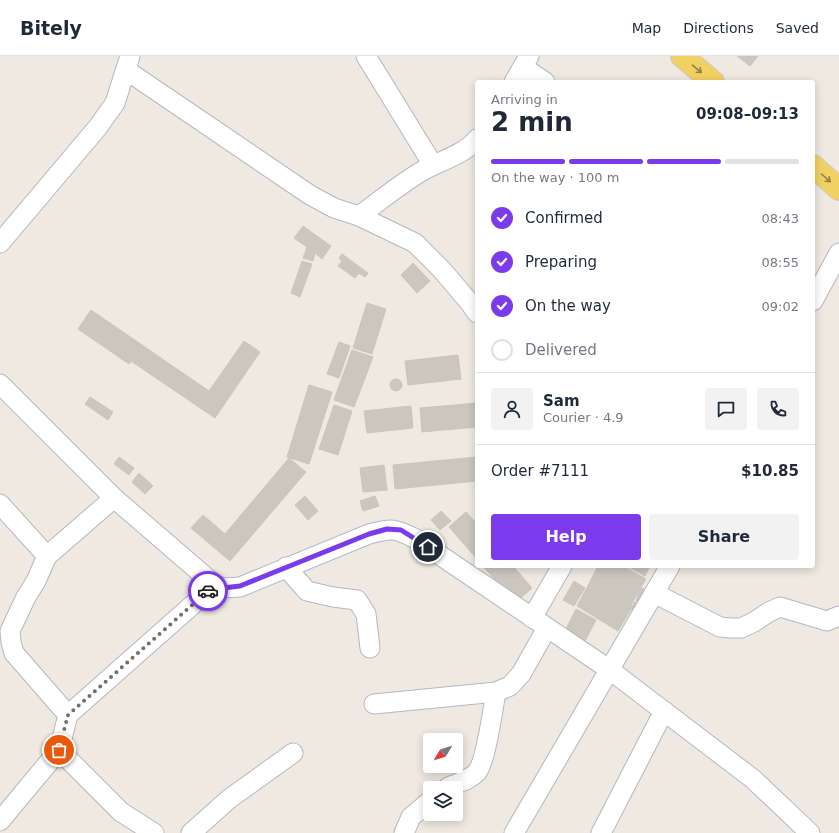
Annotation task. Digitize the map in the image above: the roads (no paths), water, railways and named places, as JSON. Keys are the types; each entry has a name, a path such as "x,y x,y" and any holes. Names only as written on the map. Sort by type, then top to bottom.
{"main road":[{"path":"682,56 711,80"},
{"path":"815,168 839,189"}],"street":[{"path":"366,56 433,165"},
{"path":"0,243 98,127 115,102 128,63 310,195 334,208 358,216 415,242 442,270 475,310"},
{"path":"522,68 542,80"},
{"path":"358,216 406,182 433,165 457,154 475,140"},
{"path":"815,297 839,252"},
{"path":"0,384 114,498 215,586 223,588 240,586 369,534 387,529 401,530 610,670 753,779 810,833"},
{"path":"68,715 14,653 10,631 47,556 114,498"},
{"path":"0,504 47,556"},
{"path":"286,568 307,591 333,597 357,600 366,614 370,648"},
{"path":"374,704 496,692 510,686 521,674 561,568"},
{"path":"514,833 669,568"},
{"path":"0,821 46,768 59,750 68,715 215,586"},
{"path":"654,593 720,627 741,628 780,607 827,620 839,616"},
{"path":"463,781 478,771 485,750 496,692"},
{"path":"601,833 664,711"},
{"path":"59,750 121,812 154,833"},
{"path":"191,833 229,799 293,753"},
{"path":"404,833 411,818 423,807"}]}
